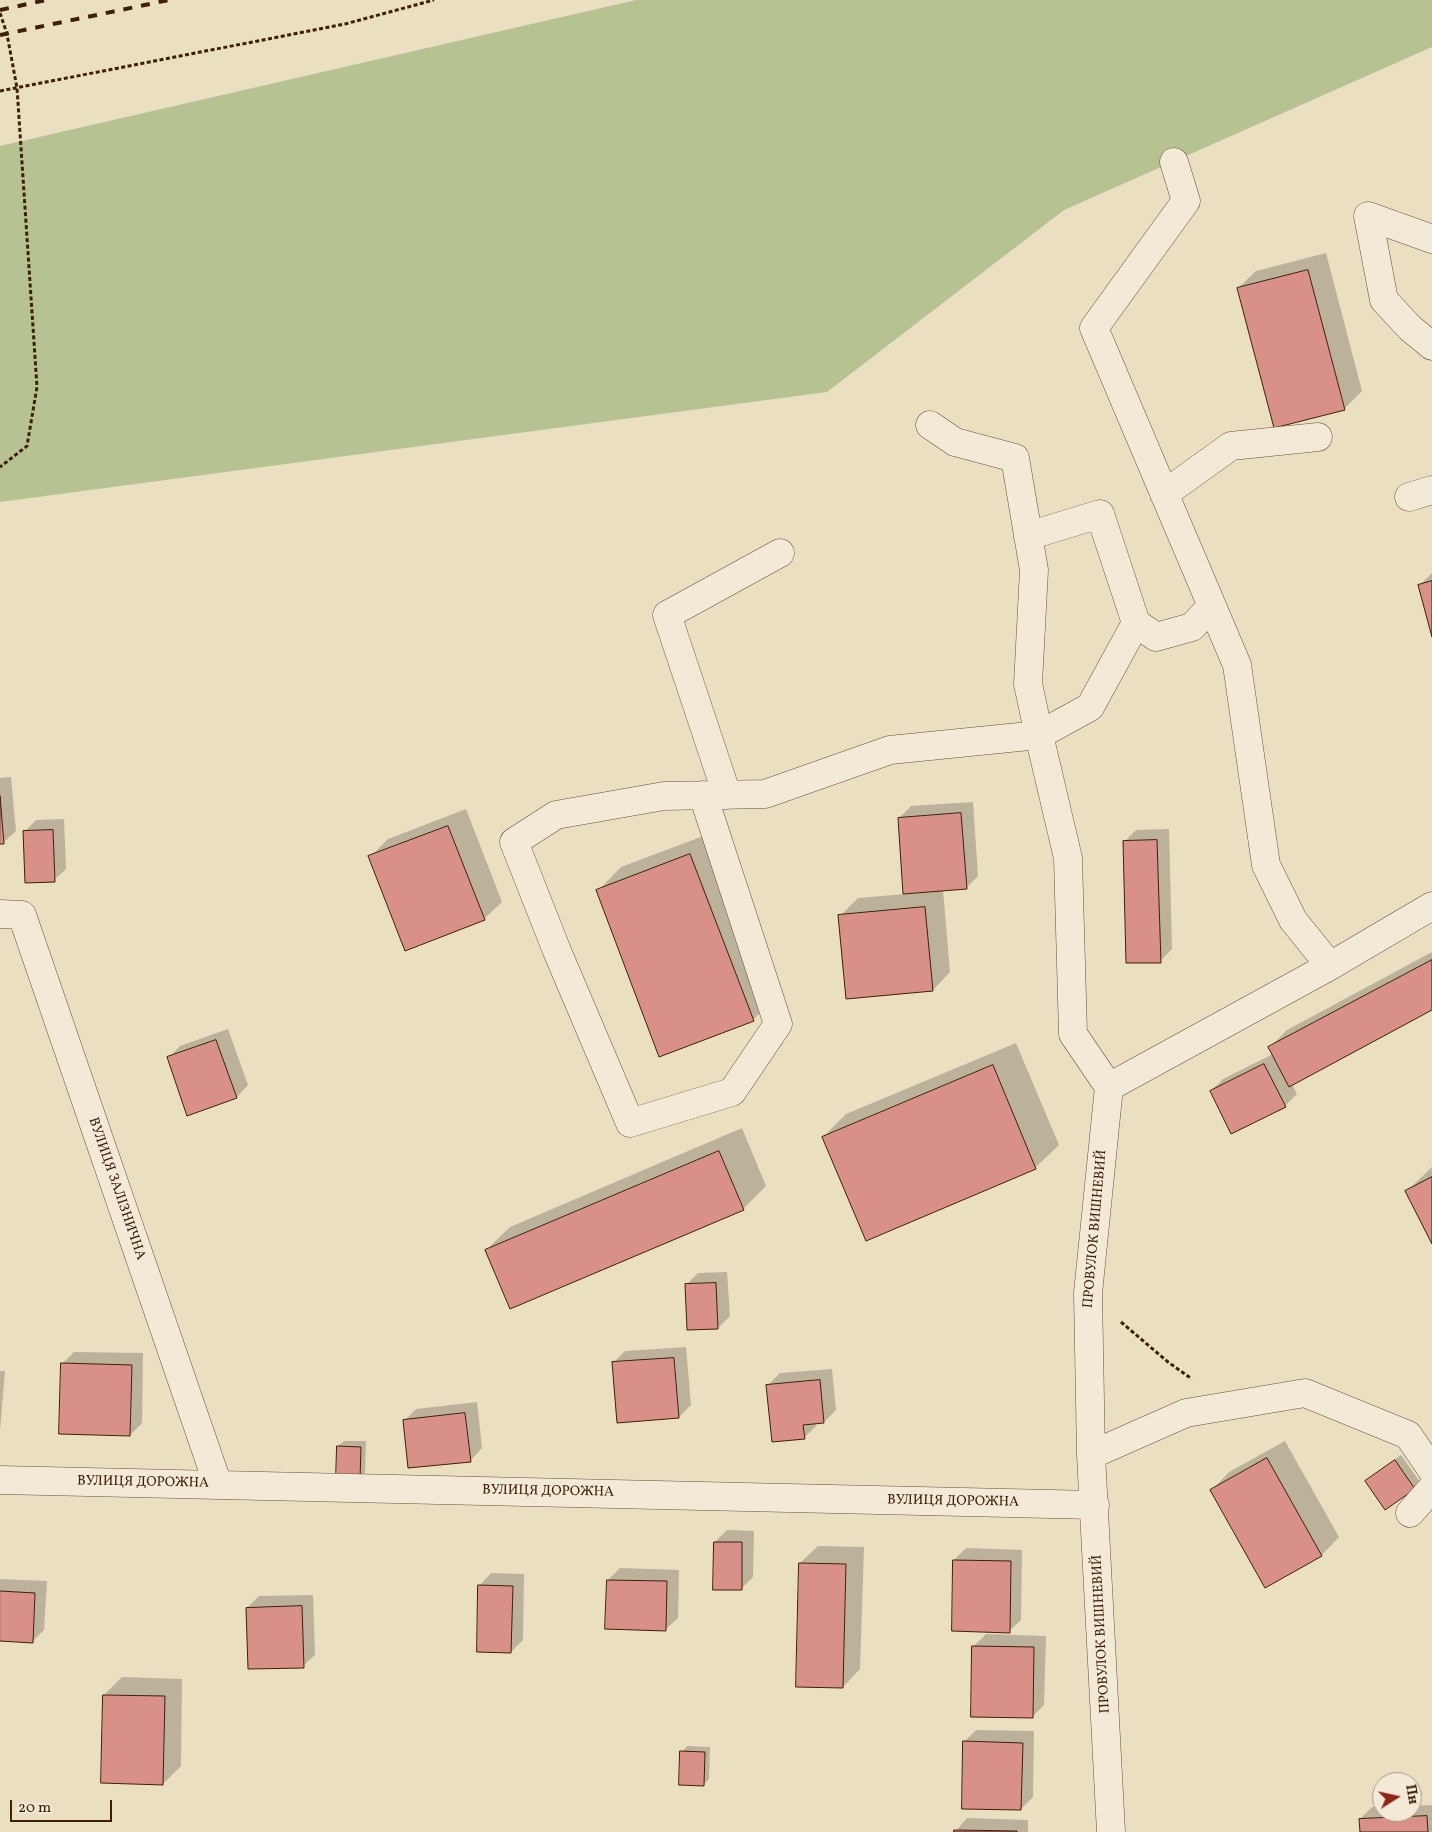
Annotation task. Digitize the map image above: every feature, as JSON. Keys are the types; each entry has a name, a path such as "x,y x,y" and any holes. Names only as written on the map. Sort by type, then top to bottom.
{"street":[{"path":"1174,162 1186,200 1094,328 1237,665 1266,864 1293,920 1330,966"},
{"path":"1432,239 1368,216 1384,300 1410,328 1432,346"},
{"path":"930,425 955,442 1015,458 1034,570 1028,684 1068,858 1073,1034 1109,1087 1330,966 1432,906"},
{"path":"1164,494 1231,446 1318,437"},
{"path":"1028,536 1100,514 1136,623 1156,637 1192,627 1212,606"},
{"path":"780,553 667,615 715,795 778,1024 732,1092 630,1123 514,842 556,814 664,796 715,795 765,794 890,750 1039,735 1090,707 1136,623"},
{"name":"ВУЛИЦЯ ЗАЛІЗНИЧНА","path":"0,914 22,915 218,1485"},
{"name":"ПРОВУЛОК ВИШНЕВИЙ","path":"1109,1087 1088,1293 1091,1455 1111,1832"},
{"path":"1091,1455 1186,1413 1306,1393 1408,1435 1432,1470"},
{"name":"ВУЛИЦЯ ДОРОЖНА","path":"0,1480 1095,1505"},
{"path":"1410,1512 1432,1488"}],"path":[{"path":"0,91 345,24 434,0"},
{"path":"0,13 7,34 16,88 37,387 27,446 0,468"},
{"path":"1088,1293 1168,1362 1230,1406"}],"green space":[{"path":"636,0 1432,0 1432,47 1064,210 827,392 0,502 0,146"}],"building":[{"path":"1308,270 1345,410 1274,428 1237,288"},
{"path":"1432,581 1432,637 1418,585"},
{"path":"0,796 4,844 0,844"},
{"path":"961,813 967,889 903,894 898,818"},
{"path":"448,826 485,920 405,951 368,856"},
{"path":"53,830 55,882 25,883 23,831"},
{"path":"1157,840 1161,963 1126,963 1123,841"},
{"path":"690,854 754,1021 659,1057 596,890"},
{"path":"925,907 933,991 846,999 838,915"},
{"path":"1432,960 1432,1010 1289,1087 1268,1047"},
{"path":"216,1040 237,1098 187,1116 167,1057"},
{"path":"1264,1064 1286,1107 1231,1134 1210,1091"},
{"path":"993,1065 1036,1169 866,1241 822,1137"},
{"path":"719,1151 744,1210 510,1309 485,1250"},
{"path":"1432,1177 1432,1244 1405,1191"},
{"path":"716,1283 718,1329 687,1330 685,1284"},
{"path":"674,1358 679,1418 617,1423 612,1362"},
{"path":"61,1363 132,1365 130,1436 59,1434"},
{"path":"820,1380 824,1423 803,1425 805,1439 772,1442 766,1385"},
{"path":"465,1413 471,1462 408,1468 403,1420"},
{"path":"337,1446 361,1447 360,1480 336,1479"},
{"path":"1267,1458 1322,1556 1265,1588 1210,1490"},
{"path":"1395,1460 1415,1489 1385,1510 1365,1481"},
{"path":"714,1542 742,1542 742,1590 713,1590"},
{"path":"953,1560 1011,1561 1010,1633 952,1631"},
{"path":"799,1563 846,1564 843,1688 796,1687"},
{"path":"607,1580 667,1581 666,1631 605,1629"},
{"path":"478,1585 513,1586 511,1653 477,1652"},
{"path":"0,1591 35,1593 33,1643 0,1641"},
{"path":"302,1606 304,1668 248,1669 246,1608"},
{"path":"972,1646 1034,1647 1033,1718 971,1717"},
{"path":"103,1695 165,1696 163,1785 101,1783"},
{"path":"963,1741 1023,1743 1021,1810 962,1809"},
{"path":"680,1751 705,1752 704,1786 679,1785"},
{"path":"1422,1816 1427,1816 1428,1832 1360,1832 1359,1819 1372,1818 1372,1822 1422,1822"},
{"path":"954,1830 1017,1831 1017,1832 954,1832"}],"railway":[{"path":"0,10 46,0"},
{"path":"0,35 169,0"}]}
